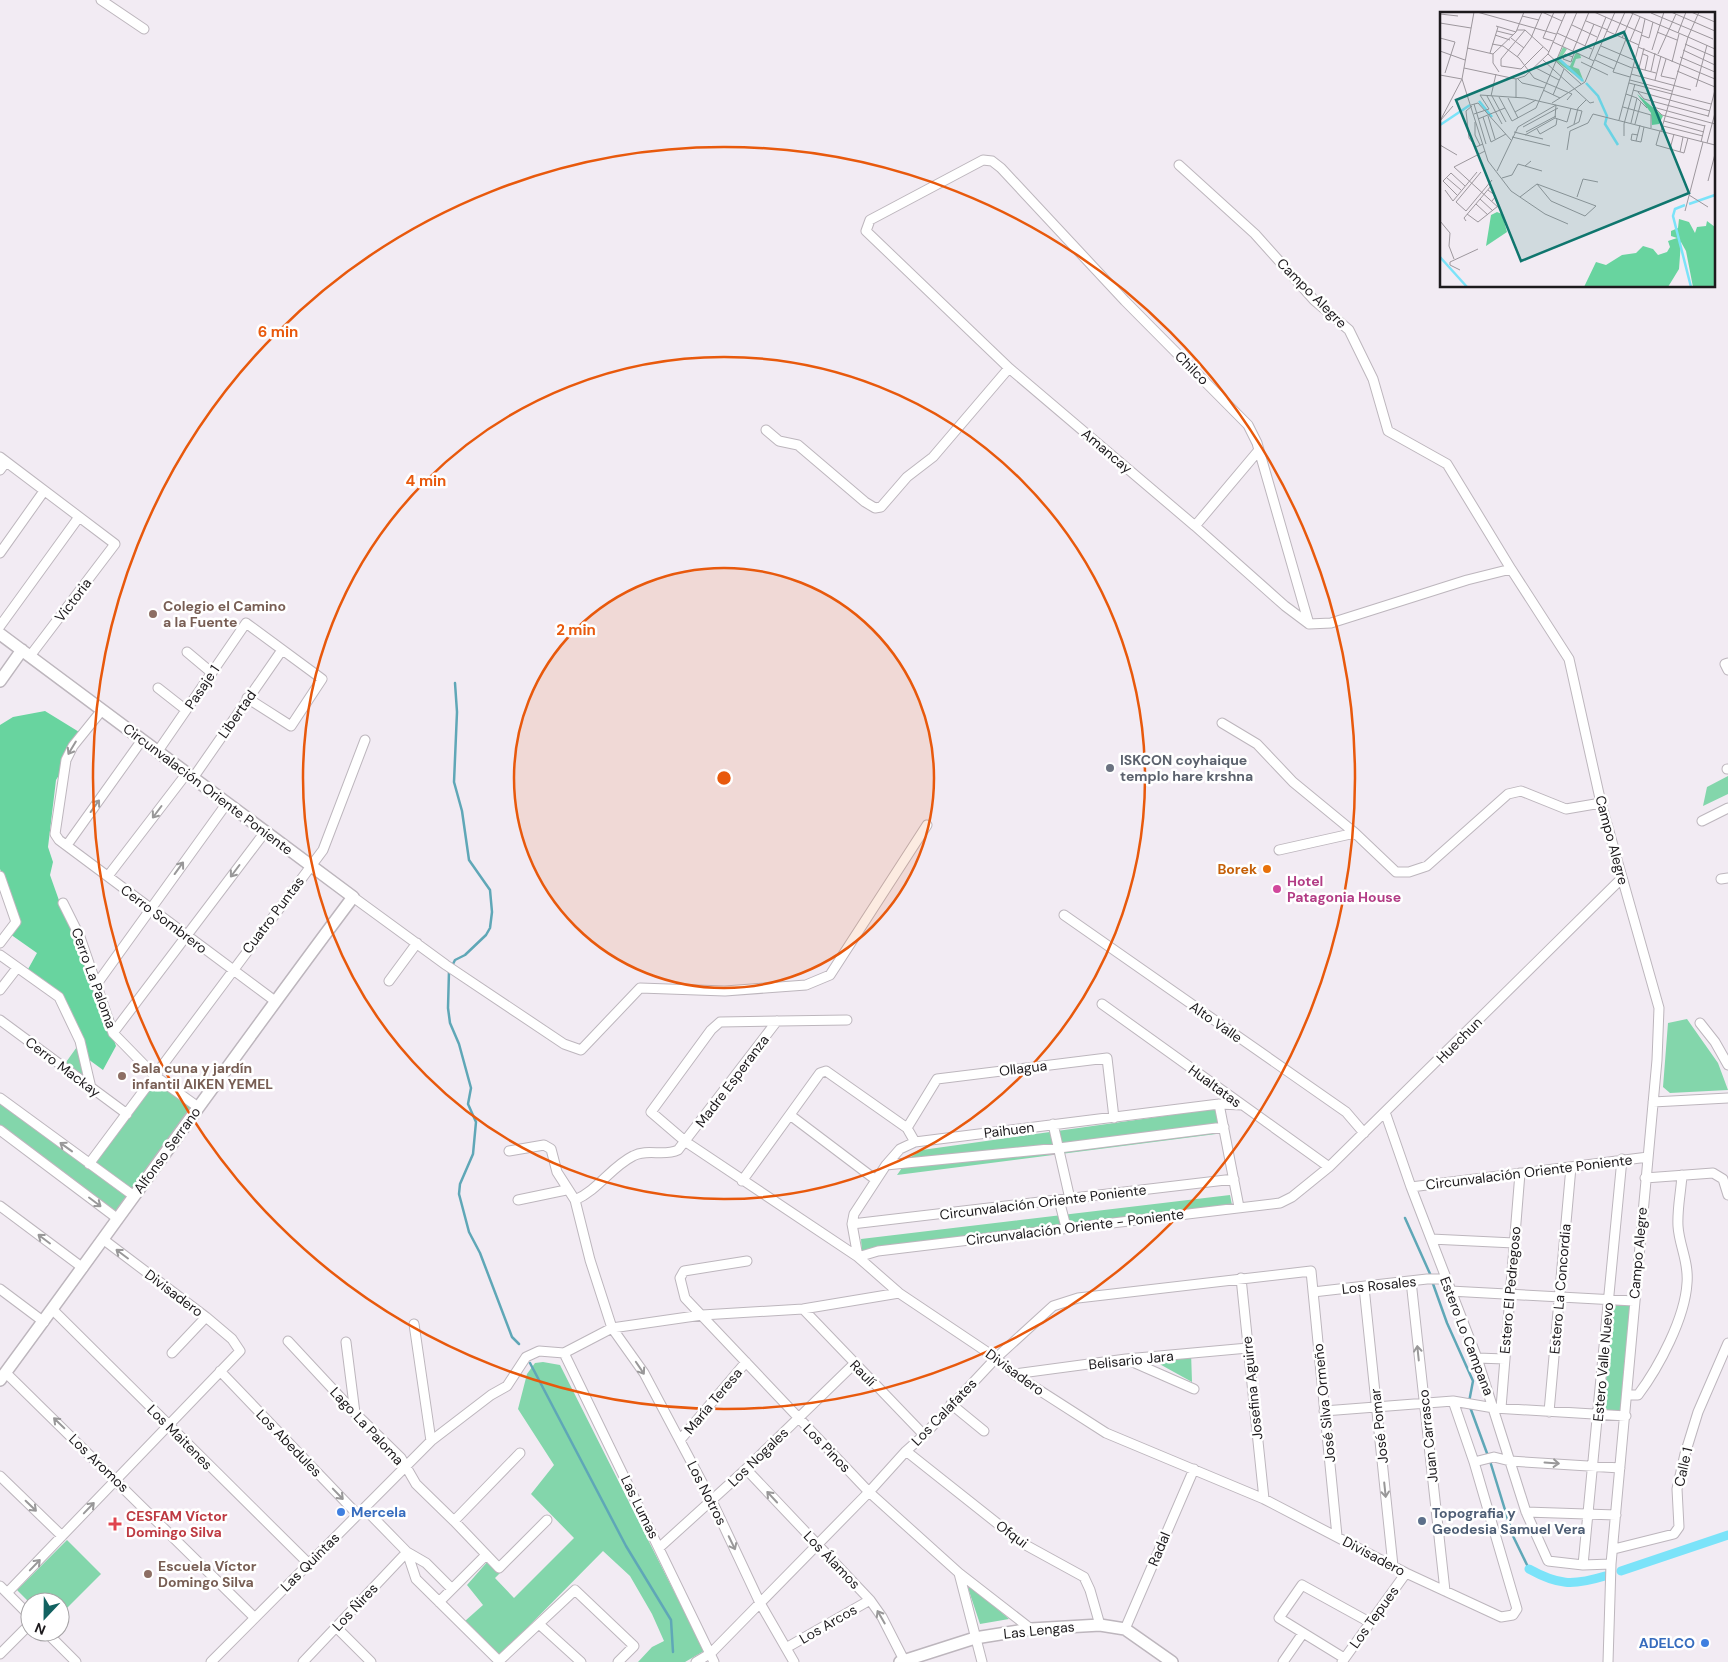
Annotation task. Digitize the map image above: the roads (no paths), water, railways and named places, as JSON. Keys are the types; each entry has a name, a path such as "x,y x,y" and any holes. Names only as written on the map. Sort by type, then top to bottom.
{"street":[{"path":"101,0 144,29"},
{"name":"Amancay","path":"992,161 983,160 877,214 870,220 866,231 1009,368 1195,526 1285,606 1309,624"},
{"name":"Chilco","path":"992,161 1248,425 1259,450 1309,624"},
{"name":"Campo Alegre","path":"1179,165 1255,234 1314,300 1349,330 1373,379 1388,431 1447,464 1511,569 1570,659 1601,803 1659,1008 1653,1102 1634,1301 1628,1395 1611,1564 1608,1662"},
{"path":"766,430 779,442 798,445 864,502 875,508 881,507 907,477 933,457 1009,368"},
{"path":"1195,526 1259,450"},
{"path":"0,470 3,460 79,517 0,626"},
{"path":"0,553 44,491"},
{"name":"Victoria","path":"0,681 26,653 115,544 79,517"},
{"path":"1309,624 1331,623 1467,580 1511,569"},
{"name":"Pasaje 1","path":"158,752 246,623 282,650"},
{"name":"Circunvalación Oriente Poniente","path":"0,634 353,898 446,965 564,1044 581,1050 640,988 725,991 806,985 830,975 927,825"},
{"path":"247,698 291,726 322,679 282,650"},
{"name":"Libertad","path":"108,876 190,775 282,650"},
{"path":"187,652 212,673"},
{"path":"1728,663 1725,664 1728,670"},
{"path":"158,688 186,710"},
{"name":"Cerro Sombrero","path":"102,710 73,746 66,760 55,834 186,936 275,1002"},
{"path":"1222,723 1257,744 1293,782 1355,833 1396,872 1409,872 1427,866 1508,794 1521,791 1566,809 1601,803"},
{"path":"67,845 142,740"},
{"name":"Cuatro Puntas","path":"90,1164 232,970 323,850 365,740"},
{"path":"96,984 227,803"},
{"path":"1702,821 1728,808"},
{"path":"114,1033 265,832"},
{"path":"1279,850 1355,833"},
{"path":"0,876 16,922 0,943"},
{"name":"Huechun","path":"1292,1197 1329,1167 1622,878"},
{"name":"Alfonso Serrano","path":"3,1376 104,1240 198,1107 353,898"},
{"name":"Cerro La Paloma","path":"64,903 80,937 114,1033 155,1076 198,1107"},
{"name":"Alto Valle","path":"1064,915 1346,1112 1364,1133"},
{"path":"389,981 417,943"},
{"path":"0,955 59,997 80,1041 92,1088"},
{"path":"0,990 17,968"},
{"name":"Hualtatas","path":"1102,1004 1329,1167"},
{"name":"Cerro Mackay","path":"0,1020 127,1114"},
{"path":"847,1020 720,1022 711,1030 650,1112 686,1142 858,1257 899,1293"},
{"name":"Madre Esperanza","path":"686,1142 777,1021"},
{"path":"1700,1023 1715,1042 1728,1065"},
{"name":"Ollagua","path":"907,1128 938,1079 1107,1058 1114,1118"},
{"path":"742,1181 820,1073 826,1071 907,1128 915,1142"},
{"path":"0,1098 134,1196"},
{"path":"1653,1102 1728,1098"},
{"path":"1219,1104 1239,1207"},
{"name":"Paihuen","path":"852,1224 854,1214 886,1166 900,1148 915,1142 1219,1104 1242,1105"},
{"name":"Estero Lo Campana","path":"1385,1112 1431,1239 1443,1279 1450,1291 1497,1408 1510,1461 1526,1512 1548,1561 1584,1565"},
{"path":"790,1116 876,1180"},
{"path":"1053,1124 1070,1199"},
{"path":"886,1166 1059,1148 1224,1127"},
{"path":"0,1130 118,1219"},
{"path":"509,1151 548,1145 551,1149 556,1172 566,1190 575,1200 591,1192 631,1157 650,1151 671,1153 678,1150 686,1142"},
{"name":"Circunvalación Oriente Poniente","path":"1411,1187 1648,1157"},
{"name":"Estero Valle Nuevo","path":"1584,1565 1622,1160"},
{"name":"Estero La Concordia","path":"1549,1412 1571,1167"},
{"name":"Estero El Pedregoso","path":"1497,1408 1505,1359 1520,1173"},
{"path":"1645,1178 1713,1173 1723,1179 1728,1195"},
{"path":"1628,1395 1638,1395 1647,1382 1681,1316 1687,1283 1686,1258 1678,1227 1682,1175"},
{"name":"Circunvalación Oriente Poniente","path":"852,1224 1234,1179"},
{"path":"518,1200 566,1190"},
{"name":"Circunvalación Oriente - Poniente","path":"858,1257 878,1251 1066,1227 1280,1203 1292,1197"},
{"name":"Los Notros","path":"575,1200 590,1260 612,1328 644,1373 712,1501 760,1603 794,1662"},
{"path":"1059,1200 1066,1227"},
{"path":"0,1206 83,1268"},
{"path":"852,1224 858,1257"},
{"path":"1431,1239 1514,1243"},
{"name":"Divisadero","path":"104,1240 232,1339 240,1351 220,1371"},
{"name":"Los Pinos","path":"747,1261 688,1270 682,1273 680,1281 685,1298 869,1492 959,1573 1032,1629"},
{"name":"Los Calafates","path":"696,1662 713,1658 760,1603 869,1492 906,1451 924,1435 996,1358 1053,1306 1078,1298 1311,1271"},
{"name":"José Silva Ormeño","path":"1311,1271 1337,1536"},
{"name":"Josefina Aguirre","path":"1241,1278 1264,1499"},
{"name":"Los Rosales","path":"1313,1292 1443,1279"},
{"name":"Juan Carrasco","path":"1411,1281 1445,1591"},
{"name":"José Pomar","path":"1364,1287 1393,1566"},
{"path":"0,1289 44,1322"},
{"path":"1450,1291 1634,1301"},
{"path":"564,1353 612,1328 702,1315 803,1309 899,1293"},
{"name":"Divisadero","path":"899,1293 996,1358 1014,1374 1106,1433 1194,1468 1264,1499 1406,1573 1493,1615 1501,1617 1513,1615 1517,1609 1478,1461"},
{"name":"Raulí","path":"803,1309 924,1435"},
{"name":"Los Maitenes","path":"53,1310 309,1564"},
{"path":"172,1353 206,1317"},
{"path":"414,1324 431,1441"},
{"name":"Lago La Paloma","path":"288,1341 355,1413 401,1458 416,1484 486,1555"},
{"path":"346,1342 355,1413"},
{"name":"Calle 1","path":"1614,1549 1674,1534 1679,1528 1677,1489 1685,1454 1698,1412 1728,1343"},
{"name":"Belisario Jara","path":"1014,1374 1126,1359 1248,1348"},
{"name":"Las Quintas","path":"211,1662 431,1441 491,1395 507,1386 526,1357 539,1351 564,1353"},
{"name":"Las Lumas","path":"564,1353 713,1658"},
{"path":"1477,1358 1505,1359"},
{"path":"1126,1359 1194,1388"},
{"name":"María Teresa","path":"680,1440 746,1362"},
{"name":"Los Nogales","path":"660,1547 746,1469 854,1364"},
{"path":"7,1593 220,1371"},
{"name":"Los Abedules","path":"220,1371 361,1511"},
{"name":"Los Aromos","path":"3,1376 116,1479 255,1618"},
{"path":"1457,1401 1478,1461 1494,1457 1510,1461 1620,1468"},
{"path":"1324,1412 1424,1402 1457,1401 1497,1408 1626,1416"},
{"path":"952,1404 984,1430"},
{"name":"Ofqui","path":"906,1451 1022,1543 1084,1577 1090,1590 1100,1625"},
{"path":"454,1521 520,1453"},
{"name":"Radal","path":"1125,1629 1194,1468"},
{"name":"Los Álamos","path":"746,1469 870,1600 882,1617 902,1661"},
{"path":"0,1476 62,1536"},
{"path":"361,1511 407,1552 426,1563 452,1589"},
{"path":"1526,1512 1616,1515"},
{"path":"439,1602 486,1555 499,1568 547,1520"},
{"path":"407,1552 416,1579 500,1662 575,1590 634,1646 618,1662"},
{"name":"Los Ñires","path":"303,1662 407,1552"},
{"path":"1584,1565 1611,1564"},
{"path":"959,1573 982,1662"},
{"name":"Los Tepues","path":"1343,1660 1406,1573"},
{"path":"1343,1660 1279,1618 1302,1585 1371,1623"},
{"path":"0,1586 20,1606"},
{"name":"Los Arcos","path":"786,1648 870,1600"},
{"path":"539,1624 581,1662"},
{"name":"Las Lengas","path":"902,1661 975,1638 1032,1629 1100,1625 1125,1629 1172,1662"},
{"path":"336,1628 371,1662"},
{"path":"0,1654 20,1634"},
{"path":"1283,1662 1301,1636"},
{"path":"56,1642 76,1662"}],"waterway":[{"path":"452,966 455,960 465,955 486,935 490,928 492,912 490,890 469,860 462,811 454,782 457,712 455,683"},
{"path":"449,971 448,1008 450,1023 459,1044 471,1088 468,1104 476,1122 473,1154 460,1184 459,1194 469,1232 480,1253 512,1337 519,1344"},
{"path":"1405,1218 1431,1276"},
{"path":"1432,1281 1447,1323 1473,1381 1469,1402"},
{"path":"530,1363 626,1546 671,1620 673,1652"},
{"path":"1470,1407 1488,1456"},
{"path":"1490,1461 1513,1536 1529,1569"},
{"path":"1621,1571 1728,1535"},
{"path":"1529,1569 1548,1578 1566,1582 1583,1581 1605,1576"}],"place":[{"name":"Colegio el Camino a la Fuente","path":"153,614"},
{"name":"ISKCON coyhaique templo hare krshna","path":"1110,768"},
{"name":"Borek","path":"1267,869"},
{"name":"Hotel Patagonia House","path":"1277,889"},
{"name":"Sala cuna y jardín infantil AIKEN YEMEL","path":"122,1076"},
{"name":"Mercela","path":"341,1512"},
{"name":"Topografia y Geodesia Samuel Vera","path":"1422,1521"},
{"name":"CESFAM Víctor Domingo Silva","path":"115,1524"},
{"name":"Escuela Víctor Domingo Silva","path":"148,1574"},
{"name":"ADELCO","path":"1705,1643"}]}
